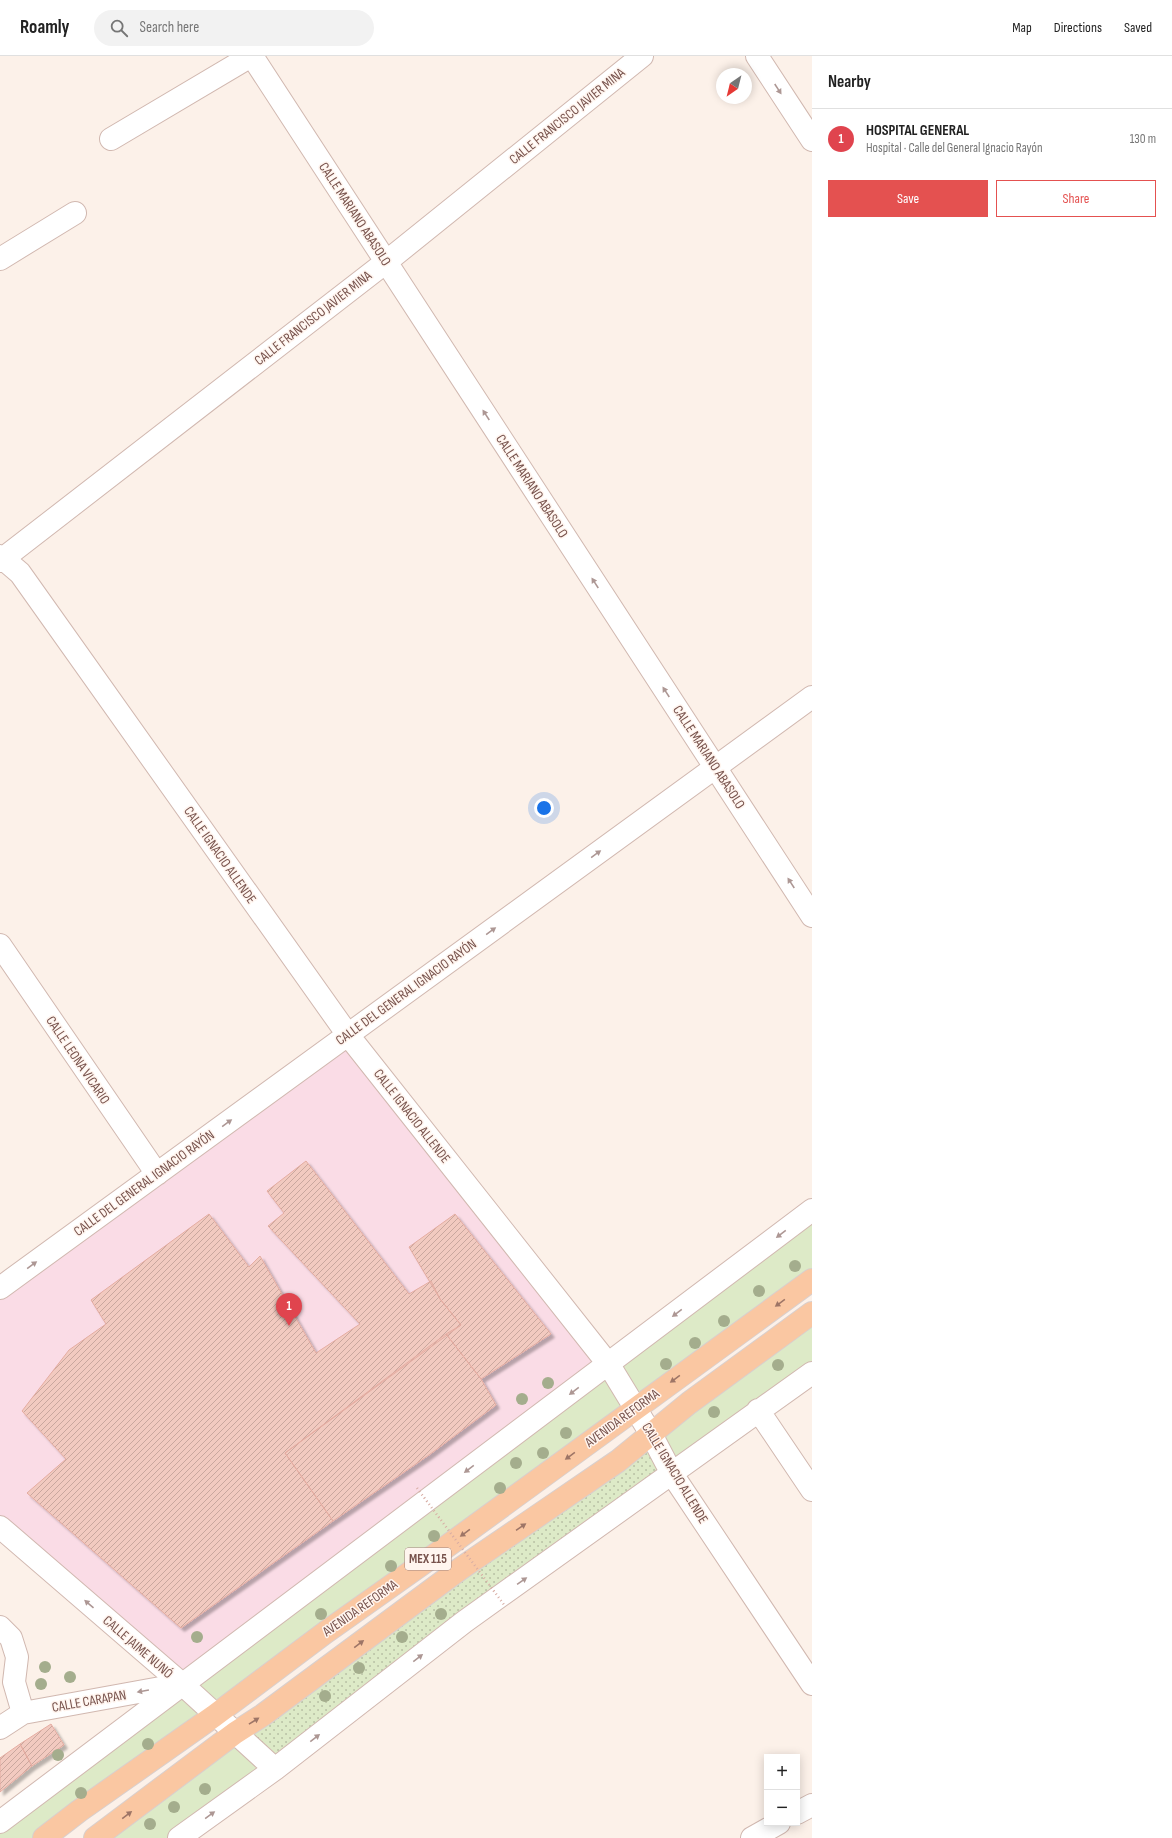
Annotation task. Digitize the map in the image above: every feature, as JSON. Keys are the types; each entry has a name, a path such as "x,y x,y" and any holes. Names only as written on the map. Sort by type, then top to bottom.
{"main road":[{"name":"AVENIDA REFORMA","path":"44,1838 78,1811 214,1716 326,1632 446,1547 812,1280"},
{"name":"AVENIDA REFORMA","path":"96,1838 234,1733 263,1716 460,1569 618,1461 689,1403 812,1313"}],"street":[{"path":"111,139 252,56"},
{"name":"CALLE MARIANO ABASOLO","path":"252,56 812,916"},
{"name":"CALLE FRANCISCO JAVIER MINA","path":"1,559 386,262 642,56"},
{"path":"757,56 812,140"},
{"path":"0,259 75,213"},
{"name":"CALLE IGNACIO ALLENDE","path":"1,559 20,573 348,1035 609,1364 651,1434 672,1474 812,1684"},
{"name":"CALLE DEL GENERAL IGNACIO RAYÓN","path":"0,1288 812,697"},
{"name":"CALLE LEONA VICARIO","path":"0,945 157,1174"},
{"path":"0,1822 812,1210"},
{"path":"179,1838 275,1769 464,1622 672,1474 758,1410 812,1373"},
{"path":"758,1410 812,1490"},
{"name":"CALLE JAIME NUNÓ","path":"0,1527 182,1684 214,1716 275,1769"},
{"path":"0,1627 11,1638 17,1657 14,1682 23,1713"},
{"name":"CALLE CARAPAN","path":"0,1728 23,1713 182,1684"},
{"path":"800,1811 812,1805"},
{"path":"752,1838 774,1826"}],"path":[{"path":"417,1488 505,1606"}],"shaded area":[{"path":"348,1035 609,1365 182,1684 0,1527 0,1288"}],"green space":[{"path":"812,1210 812,1280 50,1838 0,1838 0,1822"},
{"path":"812,1313 812,1373 672,1474 651,1434"},
{"path":"651,1434 672,1474 275,1769 235,1733"},
{"path":"235,1733 275,1769 179,1838 93,1838"}],"building":[{"path":"306,1161 409,1294 431,1281 440,1299 461,1325 285,1453 333,1521 181,1628 27,1493 66,1459 22,1411 69,1350 106,1324 91,1300 209,1214 249,1267 260,1256 316,1353 360,1324 268,1226 284,1213 267,1191"},
{"path":"455,1214 551,1334 481,1379 446,1334 461,1325 440,1299 409,1247"},
{"path":"446,1334 481,1379 496,1405 429,1455 333,1521 285,1453"},
{"path":"51,1724 64,1745 32,1766 20,1744"},
{"path":"20,1744 32,1766 0,1792 0,1758"}],"place":[{"name":"HOSPITAL GENERAL","path":"289,1326"}]}
